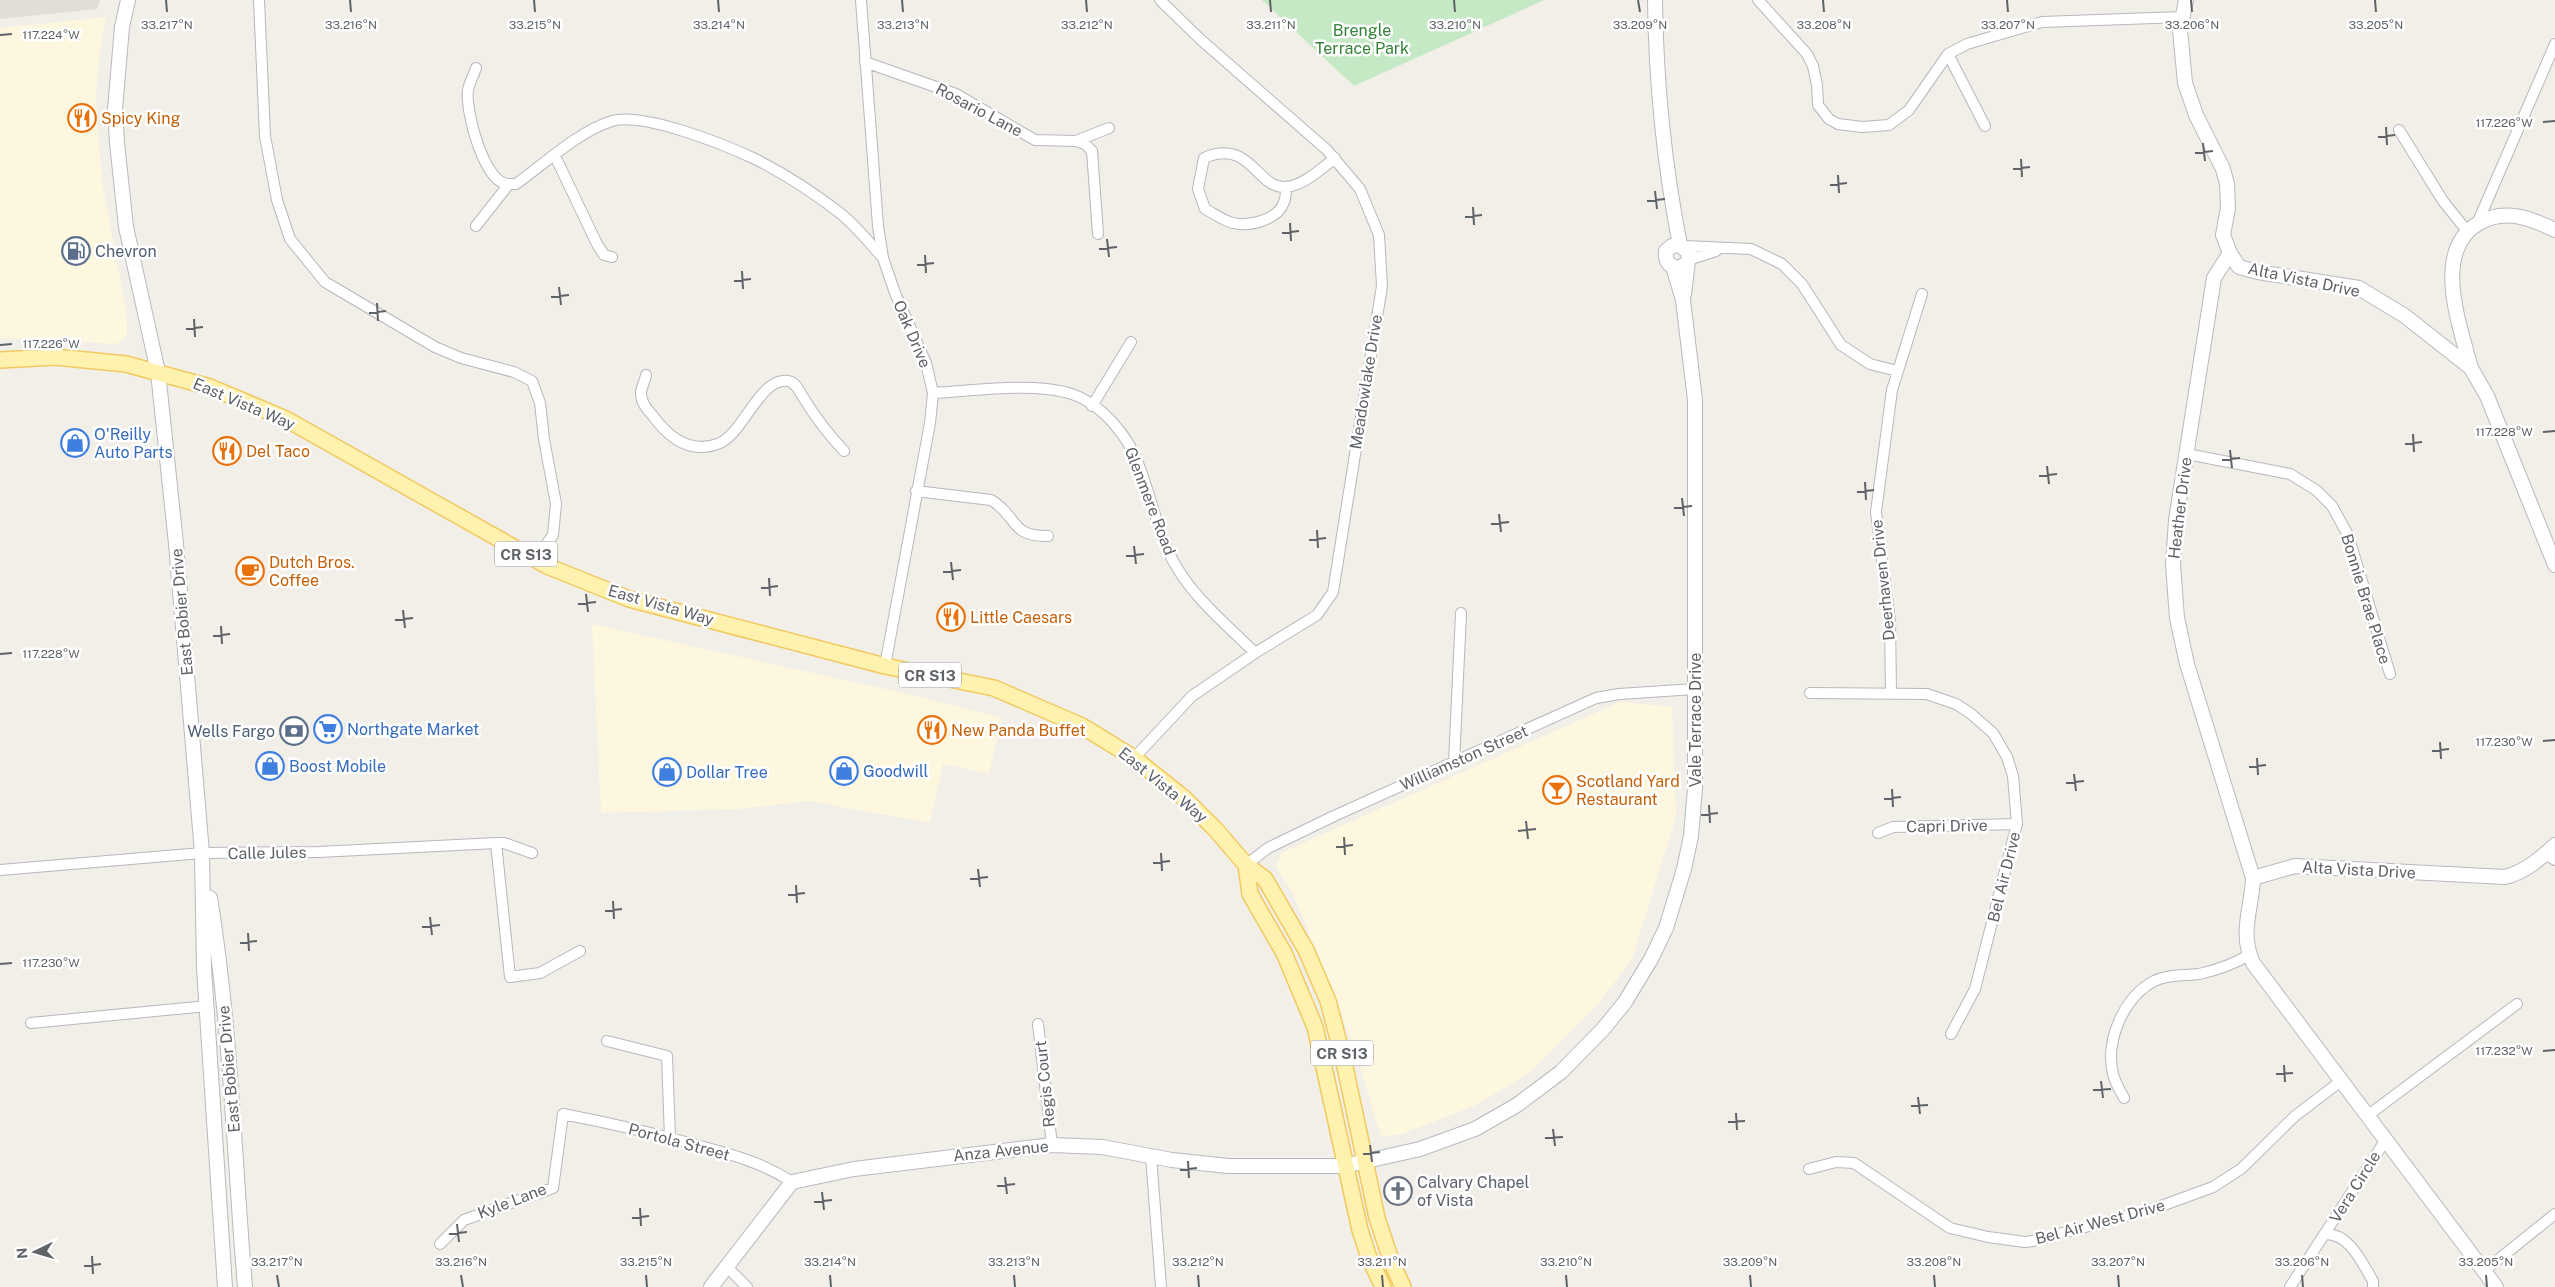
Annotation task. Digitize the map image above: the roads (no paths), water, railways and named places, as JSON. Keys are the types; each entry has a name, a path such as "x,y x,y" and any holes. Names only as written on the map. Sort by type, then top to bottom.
{"main road":[{"name":"East Vista Way","path":"0,360 55,357 126,364 210,387 286,419 536,560 629,599 885,666 994,688 1082,726 1134,758 1184,798 1216,830 1246,865 1265,879 1306,950 1328,1001 1344,1062 1382,1234 1403,1287"},
{"name":"CR S13","path":"1246,865 1250,894 1284,953 1315,1028 1331,1094 1344,1166"},
{"path":"1344,1166 1362,1236 1382,1287"}],"street":[{"name":"East Bobier Drive","path":"128,0 122,27 115,108 126,227 158,372 176,544 202,853 204,968 225,1287"},
{"path":"259,0 264,136 277,200 290,239 325,282 435,348 461,358 514,372 532,381 540,403 544,439 556,504 553,535 536,560"},
{"name":"Oak Drive","path":"861,0 878,226 883,258 894,293 926,363 933,393 930,422 885,666"},
{"name":"Meadowlake Drive","path":"1134,758 1192,696 1255,653 1317,615 1333,592 1382,286 1379,236 1360,189 1335,158 1200,39 1160,0"},
{"path":"1655,0 1657,78 1678,246"},
{"path":"1758,0 1807,54 1813,66 1817,85 1818,105 1830,120 1838,124 1862,127 1889,125 1909,110 1948,54 1967,44 2042,22 2182,17"},
{"name":"Alta Vista Drive","path":"2186,0 2180,30 2185,82 2196,115 2222,164 2227,184 2228,208 2223,235 2230,253 2239,266 2258,272 2359,288 2405,316 2471,368 2487,396 2555,565"},
{"path":"2471,368 2452,281 2456,249 2472,227 2555,44"},
{"path":"1948,54 1984,126"},
{"name":"Rosario Lane","path":"865,62 956,94 1035,140 1076,141"},
{"path":"476,68 468,90 470,123 479,147 496,177 506,184 516,184 590,131 613,121 637,119 689,133 754,159 810,191 841,214 883,258"},
{"path":"1076,141 1109,128"},
{"path":"2399,130 2443,201 2472,227"},
{"path":"1076,141 1085,144 1092,151 1098,234"},
{"path":"1286,187 1284,202 1278,212 1262,221 1248,224 1232,223 1205,209 1198,189 1204,158 1213,154 1240,155 1276,186 1286,187 1302,182 1335,158"},
{"path":"555,156 597,244 604,255 612,257"},
{"path":"476,226 510,184"},
{"path":"2472,227 2492,217 2512,215 2555,230"},
{"path":"1678,246 1688,252 1683,264"},
{"path":"1720,250 1683,264 1668,262 1666,255 1678,246 1720,250 1751,249 1782,264 1802,284 1841,345 1870,364 1897,371"},
{"name":"Heather Drive","path":"2230,253 2214,278 2176,520 2173,565 2177,618 2188,664 2253,878"},
{"name":"Vale Terrace Drive","path":"1344,1166 1420,1149 1475,1129 1517,1105 1561,1072 1604,1028 1625,1002 1651,959 1666,928 1684,869 1691,836 1695,788 1695,400 1683,300 1683,264"},
{"name":"Deerhaven Drive","path":"1891,693 1890,621 1876,512 1892,390 1922,294"},
{"path":"1092,406 1131,342"},
{"path":"646,375 641,392 643,404 674,440 686,446 705,446 720,443 733,434 761,395 776,382 788,381 796,386 821,427 844,451"},
{"name":"Glenmere Road","path":"933,393 1040,388 1067,393 1107,416 1125,436 1141,469 1159,532 1176,568 1201,598 1255,653"},
{"name":"Bonnie Brae Place","path":"2187,454 2290,474 2316,490 2332,506 2348,535 2390,674"},
{"path":"916,491 990,500 998,505 1022,531 1031,536 1048,536"},
{"path":"1454,763 1461,613"},
{"name":"Williamston Street","path":"1246,865 1268,848 1334,816 1596,698 1619,694 1695,689"},
{"name":"Bel Air Drive","path":"1810,693 1927,694 1956,704 1970,713 1993,733 2007,757 2013,776 2018,824 1975,989 1951,1034"},
{"name":"Capri Drive","path":"1878,833 1893,827 2018,824"},
{"path":"496,843 510,977 540,973 580,951"},
{"name":"Calle Jules","path":"0,870 202,853 319,852 496,843 504,843 532,853"},
{"name":"East Bobier Drive","path":"202,853 217,942 230,1070 245,1287"},
{"name":"Alta Vista Drive","path":"2253,878 2295,866 2505,877 2516,874 2552,853"},
{"path":"2253,878 2245,927 2249,955 2253,963 2496,1287"},
{"path":"2124,1098 2113,1073 2112,1049 2115,1033 2127,1007 2136,994 2155,981 2176,974 2198,974 2232,965 2249,955"},
{"path":"2368,1116 2517,1004"},
{"path":"31,1023 207,1006"},
{"name":"Regis Court","path":"1038,1024 1052,1145"},
{"path":"606,1041 667,1056 670,1138"},
{"name":"Bel Air West Drive","path":"1809,1169 1836,1162 1854,1163 1950,1228 1988,1237 2025,1242 2033,1241 2153,1209 2213,1187 2241,1169 2294,1116 2341,1081"},
{"name":"Portola Street","path":"563,1114 670,1138 775,1170 792,1182"},
{"name":"Kyle Lane","path":"440,1244 464,1220 553,1188 563,1114"},
{"name":"Vera Circle","path":"2290,1287 2385,1140"},
{"name":"Anza Avenue","path":"792,1182 854,1169 1052,1145 1102,1147 1151,1156 1228,1166 1344,1166"},
{"path":"1151,1156 1161,1287"},
{"path":"711,1287 792,1182"},
{"path":"2484,1271 2555,1214"},
{"name":"Vera Circle","path":"2326,1234 2332,1234 2350,1246 2373,1280 2373,1287"},
{"path":"727,1267 747,1287"}],"place":[{"name":"Spicy King","path":"82,118"},
{"name":"Chevron","path":"76,251"},
{"name":"O'Reilly Auto Parts","path":"75,443"},
{"name":"Del Taco","path":"227,451"},
{"name":"Dutch Bros. Coffee","path":"250,571"},
{"name":"Little Caesars","path":"951,617"},
{"name":"Northgate Market","path":"328,729"},
{"name":"New Panda Buffet","path":"932,730"},
{"name":"Wells Fargo","path":"294,731"},
{"name":"Boost Mobile","path":"270,766"},
{"name":"Goodwill","path":"844,771"},
{"name":"Dollar Tree","path":"667,772"},
{"name":"Scotland Yard Restaurant","path":"1557,790"},
{"name":"Calvary Chapel of Vista","path":"1398,1191"}],"park label":[{"name":"Brengle Terrace Park","path":"1362,39"}]}
